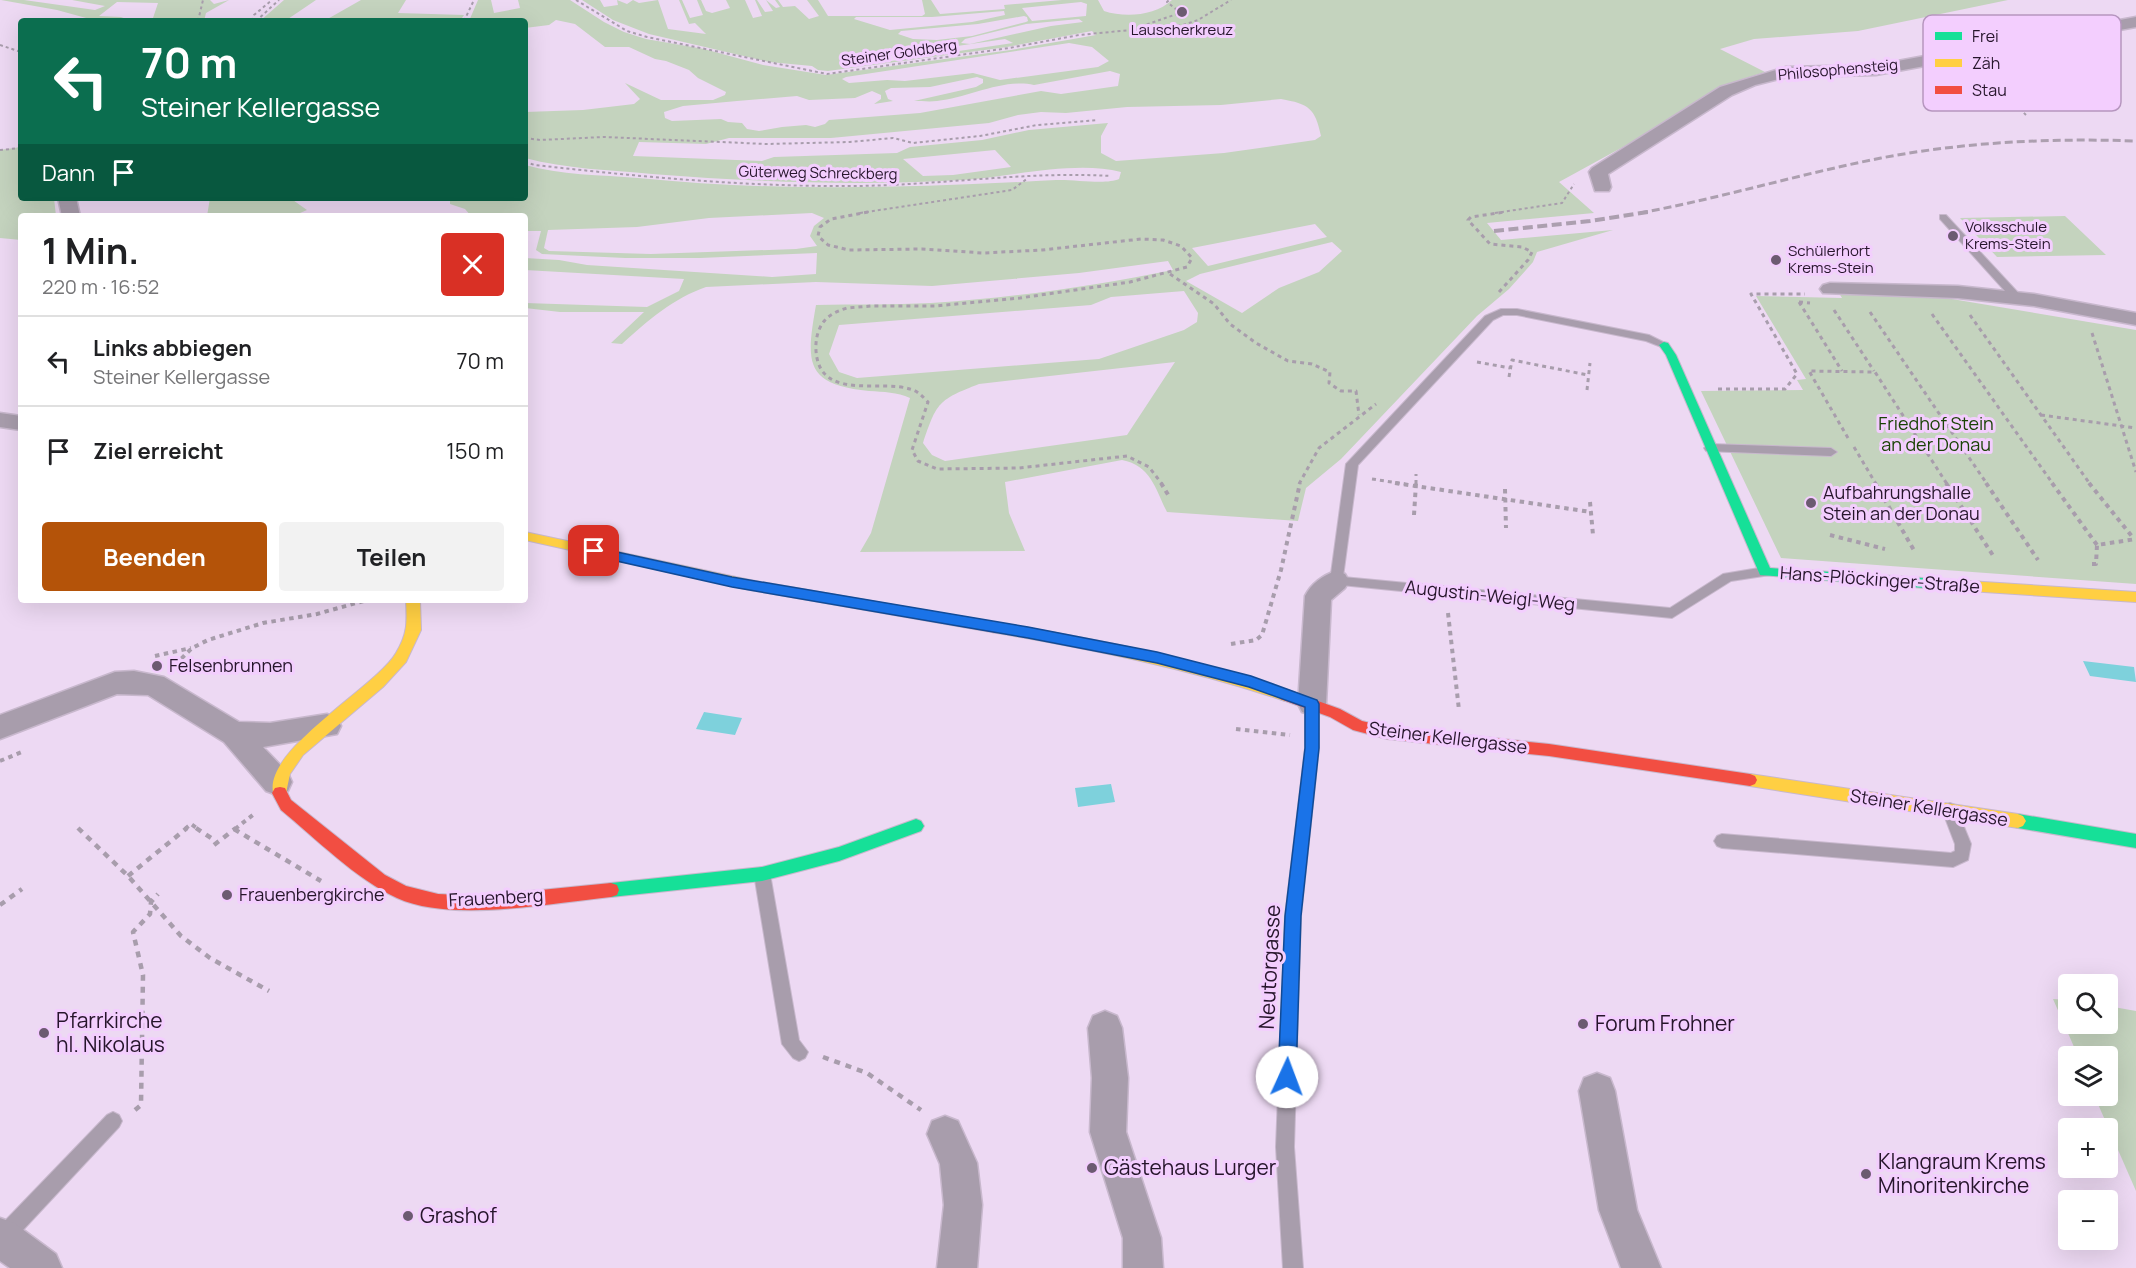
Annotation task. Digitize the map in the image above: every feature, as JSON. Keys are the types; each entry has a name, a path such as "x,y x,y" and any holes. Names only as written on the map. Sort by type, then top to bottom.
{"street":[{"name":"Philosophensteig","path":"1600,180 1726,91 1749,82 1786,72 1876,70 1923,61"},
{"path":"1830,296 1958,292 2018,299 2136,319"},
{"name":"Hans-Plöckinger-Straße","path":"1664,345 1671,355 1765,572 2136,597"},
{"path":"0,420 18,423"},
{"name":"Steiner Kellergasse","path":"528,537 732,582 1028,633 1157,658 1251,682 1312,704 1358,726 1387,733 1549,750 1950,810 2136,841"},
{"path":"1312,704 1318,596 1336,581"},
{"name":"Frauenberg","path":"278,789 286,763 303,745 358,703 383,679 403,652 413,630 417,611 414,603"},
{"path":"0,727 116,683 134,682 154,685"},
{"name":"Frauenberg","path":"154,685 234,734 278,789 285,805 379,880 403,893 438,901 480,903 762,874 839,854 916,826"},
{"name":"Frauenberg","path":"234,734 270,735 327,726"},
{"path":"1105,1028 1110,1078 1108,1132 1142,1238 1143,1268"},
{"path":"1598,1091 1618,1210 1641,1268"},
{"path":"945,1134 958,1163 963,1205 957,1268"},
{"path":"1,1238 42,1268"}],"lane":[{"path":"1943,217 2018,299"},
{"path":"1336,581 1352,464 1489,318 1501,312 1518,312 1638,336 1664,345"},
{"path":"1710,448 1831,452"},
{"name":"Augustin-Weigl-Weg","path":"1336,581 1672,613 1728,577 1765,572"},
{"name":"Neutorgasse","path":"1293,1268 1285,1147 1293,916 1312,748 1312,704"},
{"path":"1722,841 1953,860 1962,855 1963,844 1950,810"},
{"path":"762,874 791,1044 799,1052"},
{"path":"1,1238 113,1121"}],"path":[{"path":"199,18 203,0"},
{"path":"254,18 254,15 272,0"},
{"path":"258,18 279,0"},
{"path":"465,18 474,0"},
{"name":"Steiner Goldberg","path":"576,0 618,26 647,37 706,48 776,66 827,74 1009,48 1079,35 1183,25 1198,20 1231,0"},
{"path":"1144,29 1145,25 1155,20 1177,14 1177,10 1167,2 1170,0"},
{"path":"0,45 18,51"},
{"path":"2022,111 2026,115"},
{"path":"528,138 540,140 604,137 767,144 850,142 893,138 913,143 980,136 1037,125 1098,120"},
{"path":"0,150 18,148"},
{"name":"Güterweg Schreckberg","path":"528,163 681,180 797,184 900,185 1077,173 1111,176"},
{"path":"1028,178 1012,190 831,219 820,227 818,236 828,245 849,250 922,249 983,253 1042,250 1141,239 1163,240 1181,246 1192,258 1187,267 1169,274 1009,299 934,306 853,307 833,313 820,324 816,336 818,359 824,374 840,383 918,392 928,402 912,450 918,461 937,469 1019,468 1127,456 1141,460 1153,468 1170,498"},
{"path":"1471,217 1562,204 1575,183 1600,180"},
{"path":"1169,274 1214,304 1230,324 1256,343 1288,361 1312,364 1330,372 1329,383 1341,391 1356,391 1359,415"},
{"path":"1684,389 1785,388 1797,374 1751,294 1823,294 1830,296 1875,372 1995,557"},
{"path":"1799,303 1842,372"},
{"path":"1865,304 2038,560"},
{"path":"1926,306 2097,545 2096,564 2085,563"},
{"path":"1966,310 2097,494 2135,539"},
{"path":"2092,333 2136,472"},
{"path":"1452,357 1510,368"},
{"path":"1509,377 1512,360 1588,375"},
{"path":"1587,390 1590,363"},
{"path":"1875,372 1809,371 1915,552"},
{"path":"2040,415 2136,428"},
{"path":"1414,515 1416,474"},
{"path":"1351,476 1591,512"},
{"path":"1505,489 1506,528"},
{"path":"1590,502 1593,535"},
{"path":"1830,536 1894,551"},
{"path":"2097,545 2135,539"},
{"path":"1905,552 1926,553"},
{"path":"1983,556 2005,558"},
{"path":"2027,559 2049,561"},
{"path":"1262,635 1281,570"},
{"path":"1446,591 1459,713"},
{"path":"154,685 192,648 208,640 263,623 317,614 356,603"},
{"path":"1236,729 1285,735"},
{"path":"128,876 191,824 216,843 278,789"},
{"path":"78,828 128,876 181,936 210,958 268,992"},
{"path":"234,829 326,884"},
{"path":"0,905 22,889"},
{"path":"113,1121 129,1115 141,1105 143,975 133,932 150,914 151,902 158,894"},
{"path":"799,1052 836,1060 867,1073 918,1108 945,1134"}],"green space":[{"path":"1,0 24,0 95,10 105,6 72,0 210,0 214,4 229,0 206,13 205,18 153,18 158,3 117,2 99,16 124,18 86,18 57,10"},
{"path":"284,0 316,0 289,18 263,18"},
{"path":"361,0 406,0 398,13 464,15 462,18 329,18"},
{"path":"478,0 491,0 494,13 520,8 518,0 570,0 604,22 646,39 704,49 763,65 826,75 1011,50 1096,35 1092,31 1007,47 828,71 818,70 812,66 769,62 649,34 613,20 582,0 600,0 604,7 618,5 617,0 627,4 633,0 639,3 658,0 668,29 706,34 695,23 689,24 679,0 682,0 690,18 703,15 697,0 701,0 706,11 712,13 730,8 726,0 745,0 753,18 762,16 755,0 765,12 773,11 766,0 776,8 780,7 775,0 778,0 783,7 795,6 809,19 819,16 807,0 818,0 828,16 922,16 925,14 922,0 931,0 940,14 1005,9 1004,5 1062,0 1098,0 1104,11 1130,15 1149,12 1172,0 2008,0 1935,15 1923,15 1923,18 1858,31 1754,39 1720,49 1765,72 1718,87 1685,113 1559,182 1594,213 1487,223 1501,240 1613,230 1537,252 1533,262 1509,289 1477,316 1341,459 1306,488 1298,521 1167,512 1146,473 1140,467 1122,460 1005,482 1009,513 1025,551 860,552 871,533 910,398 895,393 848,388 832,383 821,376 814,367 811,356 816,305 931,303 1022,295 1173,270 1168,261 1079,273 932,286 816,282 706,287 672,304 622,344 611,343 644,312 560,312 528,308 528,303 647,307 679,291 684,279 528,270 528,258 587,265 772,277 816,274 817,253 700,258 625,258 542,254 536,250 541,231 528,231 528,213 468,213 465,209 450,204 450,201 528,201 528,166 581,174 795,187 899,187 1056,180 1106,182 1119,179 1121,172 1063,168 962,180 884,183 807,182 588,169 528,159 528,112 583,110 634,104 640,99 625,83 661,100 713,100 725,95 726,92 698,78 689,70 655,59 629,47 605,47 575,24 556,20 549,25 528,28 528,18 470,18","holes":["1081,2 1087,4 1086,16 1032,21 1022,8","1004,11 1005,15 972,22 890,30 854,19 856,17 932,17","1024,16 1028,21 972,36 937,40 913,39 898,34 901,31 978,24","1079,19 1083,22 1051,26 970,44 961,43 965,39 1026,24","1005,39 1013,43 851,67 845,64 892,55 860,59 854,55 941,42 946,44 930,50","1069,43 1092,47 1109,61 1098,67 1000,80 973,73 905,81 849,83 842,79","1110,71 1120,74 1118,86 1061,94 1041,91 920,113 829,120 815,127 806,125 759,131 747,129 742,123 721,119 672,121 665,118 664,112 683,106 797,96 809,100 855,98 872,91 881,95 881,99 874,104 893,101 888,99 885,91 891,88 930,87 977,77 983,79 983,83 976,87 914,101 949,99 998,86 1034,85","1281,99 1298,103 1309,109 1316,119 1321,136 1315,140 1224,153 1116,161 1101,153 1101,136 1108,123 1029,130 982,140 910,147 897,153 774,157 762,161 633,156 639,142 706,144 729,138 831,138 989,123 1018,115 1041,112 1066,113 1127,107 1221,105","995,150 1011,167 953,175 923,176 903,159","812,213 824,218 814,226 810,236 817,246 796,249 651,254 549,251 544,248 548,230 637,227 709,218","1315,224 1327,237 1208,266 1192,248","1332,242 1342,251 1319,272 1279,288 1242,313 1186,281 1200,274","1184,291 1198,313 1197,322 1184,330 1099,359 857,378 839,372 829,354 839,325 1091,305 1111,297","1175,362 1127,435 945,461 932,455 923,443 936,411 947,399 979,384"]},
{"path":"18,147 18,201 54,201 56,213 18,213 18,240 0,238 0,150"},
{"path":"210,201 294,201 307,210 300,213 208,213"},
{"path":"2065,216 2106,255 1997,257 1960,218"},
{"name":"Friedhof Stein an der Donau","path":"1839,293 1934,296 2136,330 2136,584 1781,558 1701,391 1803,390 1797,380 1806,379 1756,296 1842,298"},
{"path":"2053,999 2058,999 2058,1010"},
{"path":"2118,1008 2136,1011 2136,1191 2118,1150 2118,1118 2104,1118 2099,1106 2118,1106 2118,1046 2074,1046 2068,1034 2118,1034"}],"water":[{"path":"2083,661 2134,667 2136,682 2090,676"},
{"path":"704,712 742,718 735,735 696,729"},
{"path":"1111,784 1115,802 1078,807 1075,788"}],"railway":[{"path":"1640,213 1851,164 1944,148 2008,142 2136,141"},
{"path":"1494,231 1590,221 1648,212"}],"traffic: fast":[{"path":"1664,345 1671,355 1765,572 1938,584"},
{"path":"2018,821 2136,841"},
{"path":"611,890 762,874 839,854 916,826"}],"traffic: slow":[{"path":"528,537 750,585"},
{"path":"1938,584 2136,597"},
{"path":"280,793 282,772 298,751 378,683 401,658 414,630 413,603"},
{"path":"997,628 1106,647 1179,663 1285,695"},
{"path":"1750,780 2018,821"}],"traffic: jam":[{"path":"750,585 997,628"},
{"path":"1285,695 1335,713 1358,726 1387,733 1549,750 1750,780"},
{"path":"280,793 286,805 379,880 403,893 438,901 480,903 611,890"}],"place":[{"name":"Lauscherkreuz","path":"1182,12"},
{"name":"Volksschule Krems-Stein","path":"1953,236"},
{"name":"Schülerhort Krems-Stein","path":"1776,260"},
{"name":"Aufbahrungshalle Stein an der Donau","path":"1811,503"},
{"name":"Felsenbrunnen","path":"157,666"},
{"name":"Frauenbergkirche","path":"227,895"},
{"name":"Forum Frohner","path":"1583,1024"},
{"name":"Pfarrkirche hl. Nikolaus","path":"44,1033"},
{"name":"Gästehaus Lurger","path":"1092,1168"},
{"name":"Klangraum Krems Minoritenkirche","path":"1866,1174"},
{"name":"Grashof","path":"408,1216"}],"route":[{"path":"594,551 732,582 1028,633 1157,658 1251,682 1312,704 1312,748 1293,916 1287,1077"}]}
